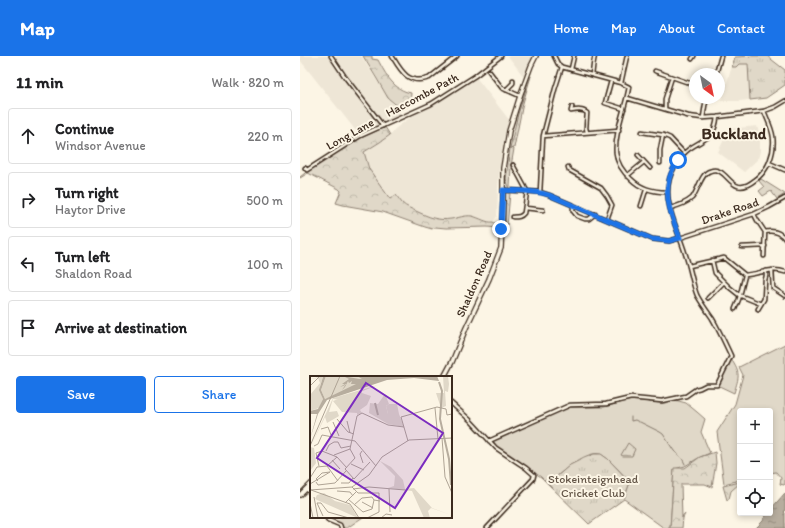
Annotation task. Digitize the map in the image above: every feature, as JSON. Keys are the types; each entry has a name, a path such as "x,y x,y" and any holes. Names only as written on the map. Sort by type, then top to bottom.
{"street":[{"name":"Haccombe Path","path":"331,56 345,77 383,126 436,100 475,76 501,56"},
{"path":"392,56 405,76 418,80 429,78 457,56"},
{"name":"Shaldon Road","path":"445,376 489,279 501,248 503,168 508,136 520,96 536,56"},
{"path":"554,56 558,64 562,67 621,83 629,87 618,130 616,153 621,168 634,183 646,190 667,192"},
{"path":"571,69 574,56"},
{"path":"592,75 595,56"},
{"path":"621,83 627,56"},
{"path":"718,68 721,56"},
{"path":"540,192 543,136 562,67"},
{"path":"489,71 502,88 520,96"},
{"path":"655,71 689,83"},
{"path":"665,109 665,99 672,77"},
{"path":"506,90 513,83 513,80"},
{"path":"611,81 605,103 624,109"},
{"path":"627,98 688,116 703,118 764,111 785,101"},
{"path":"703,118 705,104"},
{"path":"572,107 571,111 580,110 588,113 586,128 587,132"},
{"path":"670,208 684,204 693,197 704,174 709,171 715,170 721,172 735,184 742,187 757,179 763,173 772,156 773,137 764,111"},
{"path":"489,440 570,405 606,404 631,398 662,401 686,396 696,389 706,385 717,385 731,356 712,318 697,296 670,208 667,192 669,179 678,160 684,153 708,138 717,125 717,117"},
{"name":"Long Lane","path":"305,168 307,170 360,136 383,126"},
{"path":"543,136 618,130"},
{"path":"642,132 663,135 670,138 684,153"},
{"path":"660,163 660,150 663,135"},
{"path":"638,155 650,168"},
{"path":"627,176 644,162"},
{"path":"769,163 785,170"},
{"path":"513,164 527,191 524,213 519,217 513,216"},
{"path":"568,167 569,170 601,188 607,196 612,205 607,219"},
{"name":"Drake Road","path":"503,190 540,192 652,239 669,241 754,214 785,198"},
{"path":"641,206 646,190"},
{"path":"572,205 573,211 577,216 589,219 595,214"},
{"path":"525,208 542,210"},
{"path":"754,214 765,232 764,256"},
{"path":"765,232 770,231 780,233 785,239"},
{"path":"742,247 765,246"},
{"path":"689,266 724,258 745,275 772,270 780,270 785,272"},
{"path":"712,260 715,273 729,287 739,294 761,304"},
{"path":"772,270 773,288 785,296"},
{"path":"758,309 764,294 766,271"},
{"path":"735,309 745,275"},
{"path":"708,298 724,282"},
{"path":"452,404 470,420 496,448 534,475 533,479 487,528"},
{"path":"300,495 310,487"},
{"path":"306,489 310,491"},
{"path":"327,518 340,525 341,528"}],"shaded area":[{"path":"300,56 361,56 387,96 403,116 360,136 300,60"},
{"path":"508,56 533,56 524,77"},
{"path":"767,56 785,70 785,85 766,98 725,101 725,89 735,57"},
{"path":"475,76 510,121 506,131 501,158 497,216 493,222 471,216 442,220 426,216 407,207 396,195 390,199 369,169 364,152 390,135 408,119"},
{"path":"757,126 760,137 760,151 758,159 744,172 718,152 729,129"}],"green space":[{"path":"363,56 372,56 372,59 378,60 387,76 395,85 400,89 411,93 410,102 407,107 401,109 388,98"},
{"path":"767,56 785,70 785,85 766,98 750,100 748,64 739,64 736,67 732,67 735,57"},
{"path":"531,76 523,103 514,148 510,148 518,114"},
{"path":"385,127 390,135 364,152 369,169 390,199 396,195 405,206 434,218 454,219 464,216 472,216 493,222 498,225 498,228 435,227 432,229 383,212 336,203 341,191 339,189 308,173 300,178 310,169 361,138"},
{"path":"510,148 514,149 509,187 506,179"},
{"path":"761,179 785,194 777,199 771,191 763,196 759,191 764,187 759,181"},
{"path":"505,193 510,193 507,227 505,227"},
{"path":"785,344 784,485 780,484 781,478 776,472 773,472 773,408 737,408 737,481 724,484 717,432 735,404 743,375 739,367"},
{"path":"731,359 738,372 734,393 717,385"},
{"path":"631,400 661,403 675,400 686,403 705,419 701,432 710,453 685,466 674,469 670,528 664,528 624,499 630,482 611,462 600,454 594,454 580,459 565,469 548,484 541,477 498,448 493,441 570,407 604,407"},
{"path":"628,443 635,449 632,456 623,456 621,455"},
{"path":"715,452 716,463 712,487 705,484 681,484 682,518 685,514 682,528 670,528 674,468 685,468 700,457"},
{"name":"Stokeinteignhead Cricket Club","path":"594,454 601,454 608,459 630,482 624,499 589,524 548,484 570,465"},
{"path":"737,483 737,486 731,491 729,499 727,500 723,486"},
{"path":"329,518 362,518 347,528 342,528 339,524"}],"water":[{"path":"785,493 785,528 756,528 766,516 773,516 773,507"}],"waterway":[{"path":"631,417 631,421 635,420 639,422"},
{"path":"640,422 663,434 685,464"}],"district":[{"name":"Buckland","path":"734,133"}],"route":[{"path":"501,229 503,190 527,191 540,192 549,195 652,239 669,241 680,238 671,215 667,192 669,179 678,160"}]}
